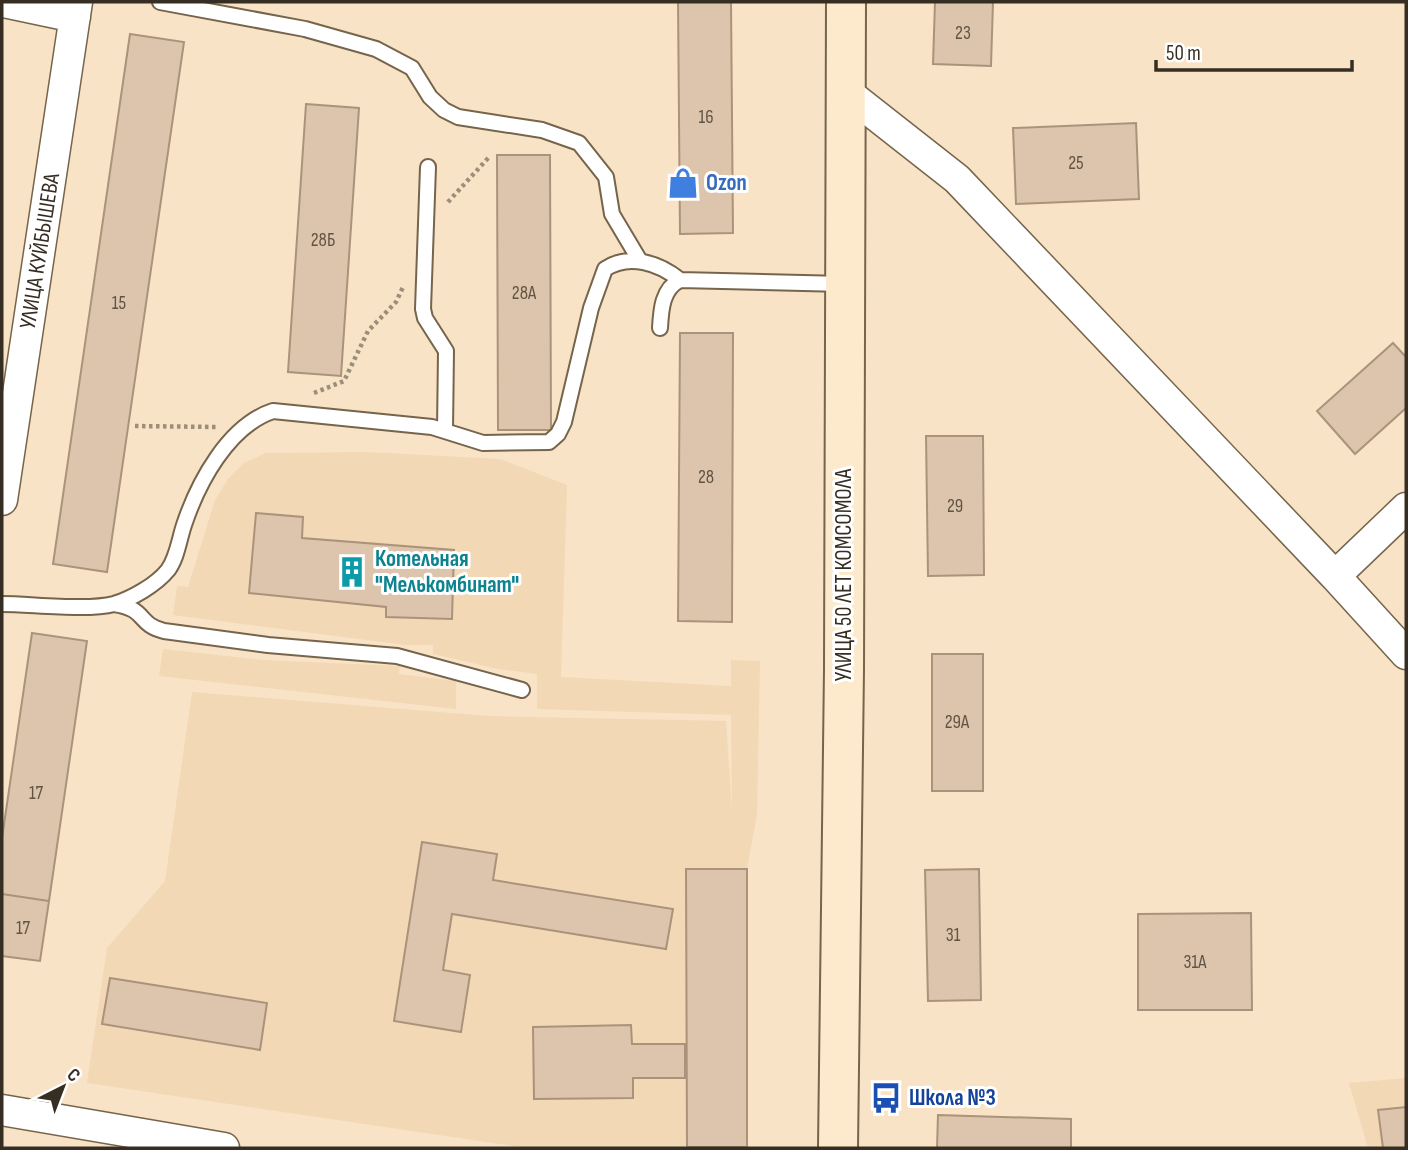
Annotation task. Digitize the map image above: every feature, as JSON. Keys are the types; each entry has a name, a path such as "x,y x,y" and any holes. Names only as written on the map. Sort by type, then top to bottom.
{"street":[{"path":"4,2 76,9"},
{"name":"УЛИЦА 50 ЛЕТ КОМСОМОЛА","path":"838,1148 846,2"},
{"name":"УЛИЦА КУЙБЫШЕВА","path":"2,500 76,9"},
{"path":"845,90 957,179 1406,654"},
{"path":"1335,576 1406,508"},
{"path":"2,1110 224,1148"}],"lane":[{"path":"160,2 305,29 376,49 412,68 430,97 451,114 476,121 542,130 579,143 606,177 612,214 640,261"},
{"path":"428,167 423,309 425,318 446,351 444,430"},
{"path":"112,604 136,593 169,569 197,492 236,434 254,419 273,411 444,430 483,443 543,443 554,439 564,422 605,269 618,262 640,261 668,271 680,280"},
{"path":"660,328 665,297 672,285 680,280 846,284"},
{"path":"2,604 112,604 136,609 145,623 164,631 268,645 397,656 522,690"}],"shaded area":[{"path":"366,452 500,459 567,485 561,677 731,686 731,660 760,661 757,815 747,869 747,1148 527,1148 87,1083 107,948 165,881 192,692 489,716 726,721 732,812 731,715 537,709 537,674 498,669 433,654 433,645 405,645 173,615 177,586 188,587 215,500 228,479 244,463 266,453"},
{"path":"163,649 263,660 400,666 399,674 456,681 456,709 159,676"},
{"path":"1406,1078 1406,1148 1368,1148 1349,1083"}],"building":[{"path":"678,2 731,2 733,233 680,234"},
{"path":"935,2 993,2 991,66 933,64"},
{"path":"130,34 184,42 107,572 53,564"},
{"path":"306,104 359,108 341,376 288,372"},
{"path":"1136,123 1139,199 1016,204 1013,128"},
{"path":"497,155 550,155 551,430 498,430"},
{"path":"680,333 733,333 732,622 678,621"},
{"path":"1393,343 1406,357 1406,408 1355,454 1317,411"},
{"path":"926,436 983,436 984,575 928,576"},
{"name":"Котельная \"Мелькомбинат\"","path":"256,513 303,517 302,538 454,550 452,619 386,617 386,607 249,593"},
{"path":"32,633 87,641 49,901 2,894 2,838"},
{"path":"932,654 983,654 983,791 932,791"},
{"path":"422,842 497,854 493,880 673,909 666,949 452,914 443,970 470,975 461,1032 394,1021"},
{"path":"686,869 747,869 747,1147 687,1147"},
{"path":"979,869 981,1000 928,1001 925,870"},
{"path":"2,894 49,901 40,961 2,956"},
{"path":"1251,913 1252,1010 1138,1010 1138,914"},
{"path":"110,978 267,1003 260,1050 102,1024"},
{"path":"631,1025 632,1044 685,1044 685,1078 633,1078 633,1098 534,1099 533,1027"},
{"path":"1406,1107 1406,1148 1383,1148 1378,1110"},
{"path":"938,1115 1071,1119 1071,1148 937,1148"}],"place":[{"name":"Ozon","path":"683,183"},
{"name":"Котельная \"Мелькомбинат\"","path":"352,572"},
{"name":"Школа №3","path":"886,1098"}]}
